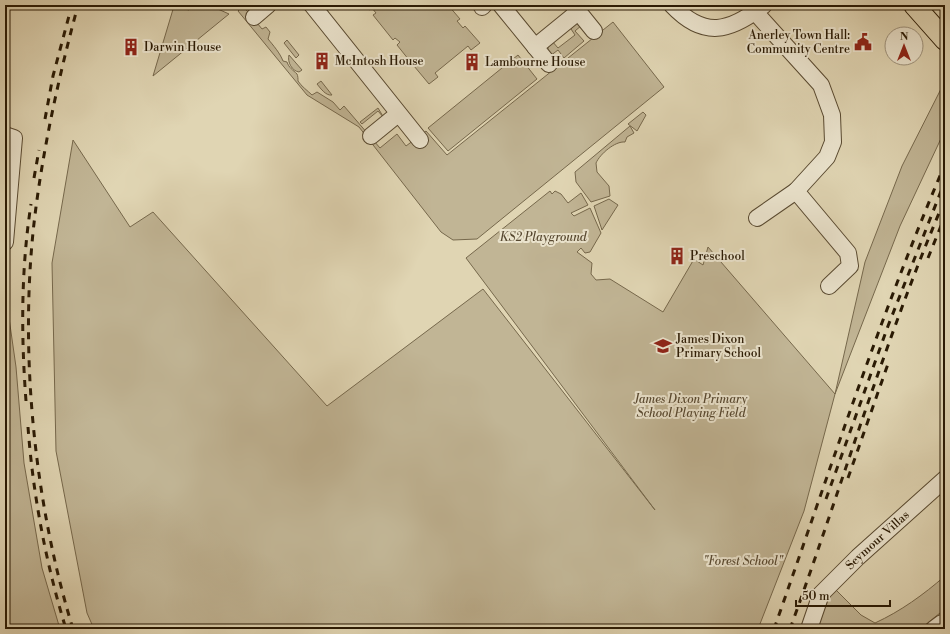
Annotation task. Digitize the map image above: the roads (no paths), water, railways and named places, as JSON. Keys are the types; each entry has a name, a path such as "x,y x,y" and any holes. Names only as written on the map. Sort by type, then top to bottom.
{"main road":[{"path":"914,5 945,40"}],"street":[{"path":"254,16 268,5"},
{"path":"312,5 420,140"},
{"path":"501,5 549,64"},
{"path":"672,5 684,17 695,24 713,30 732,25 760,9 821,85 832,116 833,142 828,157 796,191 757,218"},
{"path":"535,47 576,9 594,30"},
{"path":"371,136 398,114"},
{"path":"5,134 14,138 5,241"},
{"path":"796,191 848,253 850,266 829,286"},
{"name":"Seymour Villas","path":"809,629 821,594 858,557 945,479"}],"railway":[{"path":"73,629 59,579 39,474 29,366 29,312 31,259 36,207 44,156 65,55 78,5"},
{"path":"45,119 53,76 70,12"},
{"path":"34,178 39,150"},
{"path":"774,629 877,337 921,221 945,164"},
{"path":"826,499 888,326 945,181"},
{"path":"790,629 883,359 923,252 945,199"},
{"path":"26,401 23,352 23,302 25,253 31,204"},
{"path":"928,258 945,216"},
{"path":"848,478 889,361"},
{"path":"28,427 33,478 41,529 52,580 66,629"}],"place":[{"name":"Anerley Town Hall: Community Centre","path":"863,42"},
{"name":"Darwin House","path":"131,47"},
{"name":"McIntosh House","path":"322,61"},
{"name":"Lambourne House","path":"472,62"},
{"name":"Preschool","path":"677,256"},
{"name":"James Dixon Primary School","path":"663,346"}],"park label":[{"name":"KS2 Playground","path":"543,237"},
{"name":"James Dixon Primary School Playing Field","path":"691,406"},
{"name":"\"Forest School\"","path":"743,561"}]}
